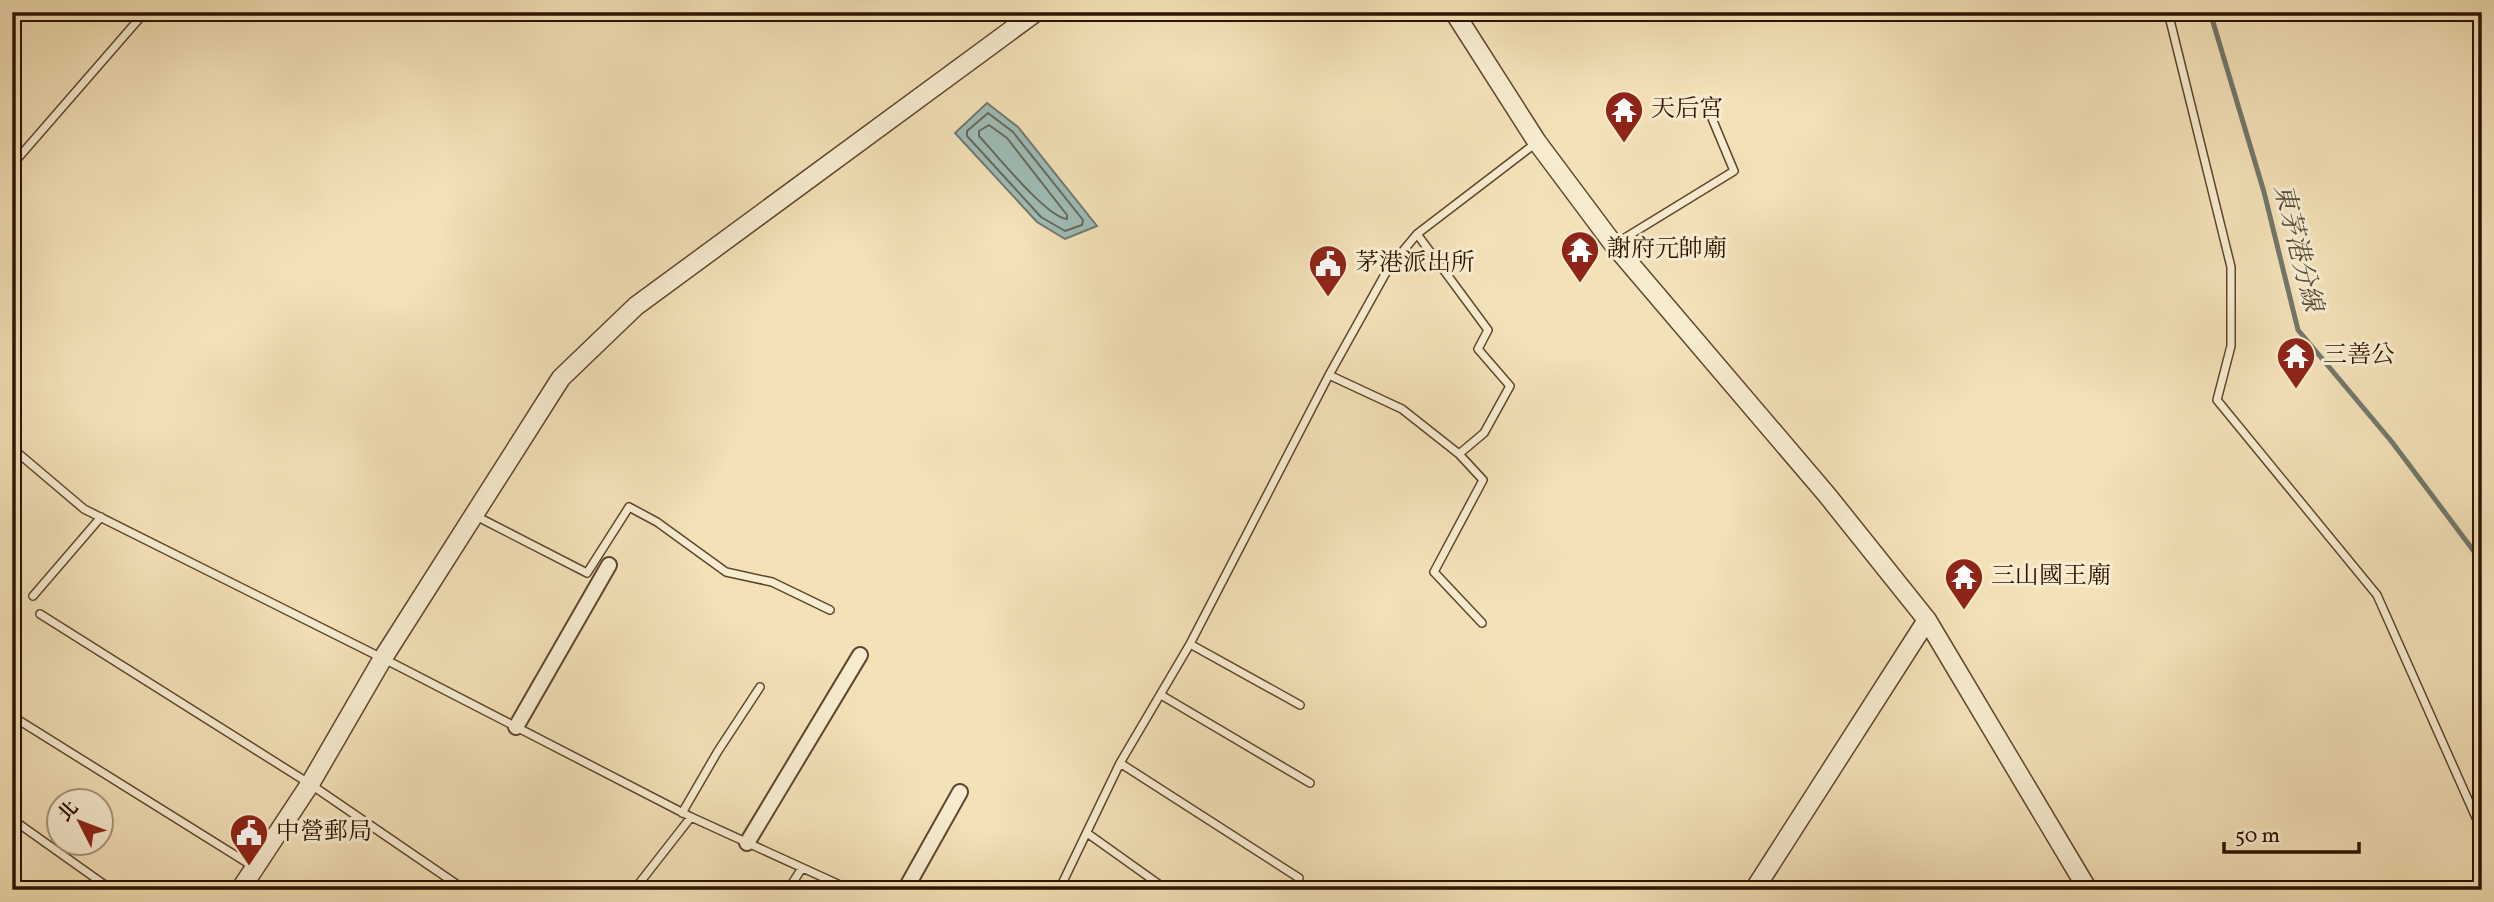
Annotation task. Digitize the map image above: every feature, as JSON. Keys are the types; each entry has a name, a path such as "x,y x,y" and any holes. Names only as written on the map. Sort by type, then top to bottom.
{"street":[{"path":"240,890 310,784 383,658 561,378 636,306 1037,12"},
{"path":"1457,18 1537,142 1614,245 1827,495 1927,620 2088,890"},
{"path":"516,727 609,565"},
{"path":"1754,890 1927,620"},
{"path":"747,843 860,654"},
{"path":"905,890 960,792"}],"lane":[{"path":"12,165 145,12"},
{"path":"1457,18 1478,12"},
{"path":"2168,12 2231,267 2231,346 2217,400 2377,595 2482,831"},
{"path":"1614,245 1734,171 1711,116"},
{"path":"1059,890 1120,763 1190,644 1329,375 1388,269 1417,234 1537,142"},
{"path":"1417,234 1488,330 1478,349 1510,386 1484,433 1459,454"},
{"path":"1329,375 1402,409 1459,454 1483,480 1434,572 1482,623"},
{"path":"12,448 84,509 383,658 682,813 851,890"},
{"path":"473,514 586,573 629,507 657,522 726,572 772,582 830,610"},
{"path":"33,596 101,517"},
{"path":"40,614 310,784 465,890"},
{"path":"1190,644 1300,705"},
{"path":"682,813 760,687"},
{"path":"1161,695 1310,783"},
{"path":"12,716 254,867"},
{"path":"1120,763 1299,878"},
{"path":"634,890 691,817"},
{"path":"12,819 111,890"},
{"path":"1087,834 1167,890"},
{"path":"788,890 802,868"}],"water":[{"path":"987,103 1018,127 1097,226 1065,239 1037,222 955,133"}],"waterway":[{"name":"東茅港分線","path":"2210,12 2264,192 2298,330 2392,442 2482,562"}],"place":[{"name":"天后宮","path":"1624,144"},
{"name":"謝府元帥廟","path":"1580,284"},
{"name":"茅港派出所","path":"1328,298"},
{"name":"三善公","path":"2296,390"},
{"name":"三山國王廟","path":"1964,611"},
{"name":"中營郵局","path":"249,867"}]}
